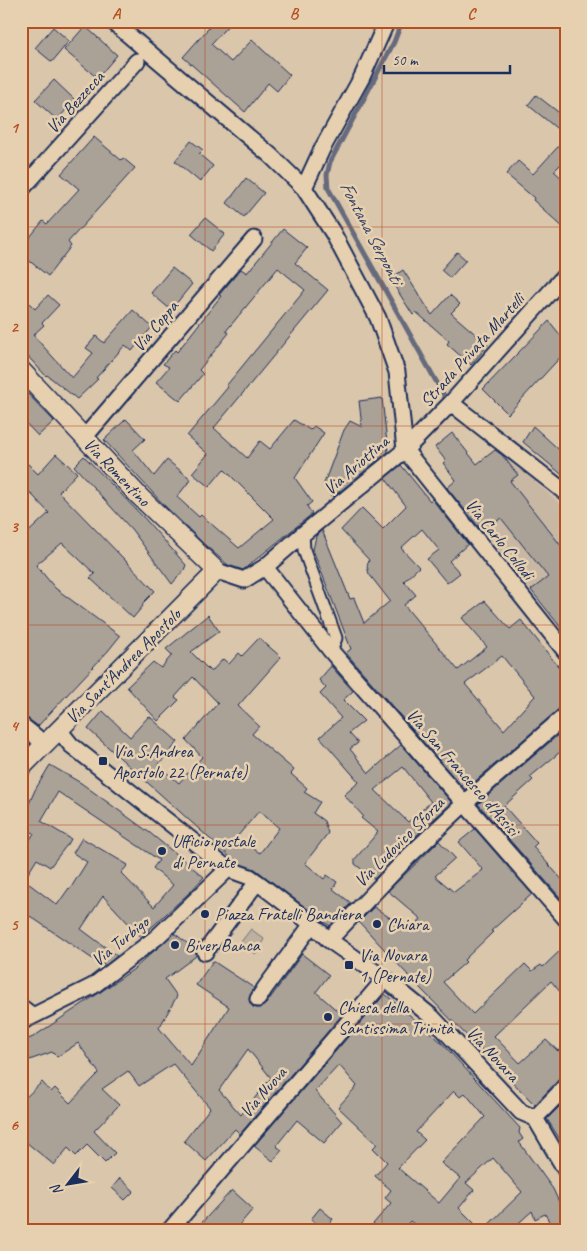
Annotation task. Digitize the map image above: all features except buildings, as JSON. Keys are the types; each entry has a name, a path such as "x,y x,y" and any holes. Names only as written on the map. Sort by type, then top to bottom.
{"street":[{"name":"Via Ariottina","path":"112,21 270,155 304,188 333,233 378,318 397,372 405,450 265,567 244,580 217,571"},
{"path":"304,188 322,149 362,77 387,21"},
{"name":"Via Bezzecca","path":"21,190 137,61"},
{"name":"Via Coppa","path":"84,438 254,239"},
{"name":"Strada Privata Martelli","path":"405,450 451,403 566,274"},
{"name":"Via Romentino","path":"21,370 139,496 217,571"},
{"path":"451,403 566,493"},
{"name":"Via Carlo Collodi","path":"405,450 566,652"},
{"path":"303,534 304,550 336,638 331,651"},
{"name":"Via San Francesco d'Assisi","path":"265,567 331,651 566,919"},
{"name":"Via Sant'Andrea Apostolo","path":"217,571 59,730 71,745 228,869 250,877 312,924 329,940"},
{"name":"Via Ludovico Sforza","path":"329,940 408,857 465,803 566,715"},
{"path":"21,725 45,744"},
{"path":"21,768 59,730"},
{"name":"Via Turbigo","path":"27,1019 93,986 123,964 157,937 228,869"},
{"path":"205,952 257,882"},
{"path":"258,999 312,924"},
{"name":"Via Novara","path":"329,940 385,979 432,1017 521,1112 535,1118 566,1171"},
{"name":"Via Nuova","path":"170,1230 385,979"},
{"path":"21,1007 27,1019"},
{"path":"535,1118 566,1086"}],"shaded area":[{"path":"497,448 566,509 566,634 448,487"},
{"path":"251,929 264,939 256,954 240,943"}],"waterway":[{"name":"Fontana Serponti","path":"402,21 394,42 330,162 327,175 328,188 446,399"}],"place":[{"name":"Via S.Andrea Apostolo 22 (Pernate)","path":"103,761"},
{"name":"Ufficio postale di Pernate","path":"162,851"},
{"name":"Piazza Fratelli Bandiera","path":"205,914"},
{"name":"Chiara","path":"377,924"},
{"name":"Biver Banca","path":"175,945"},
{"name":"Via Novara 1 (Pernate)","path":"349,965"},
{"name":"Chiesa della Santissima Trinità","path":"328,1017"}]}
